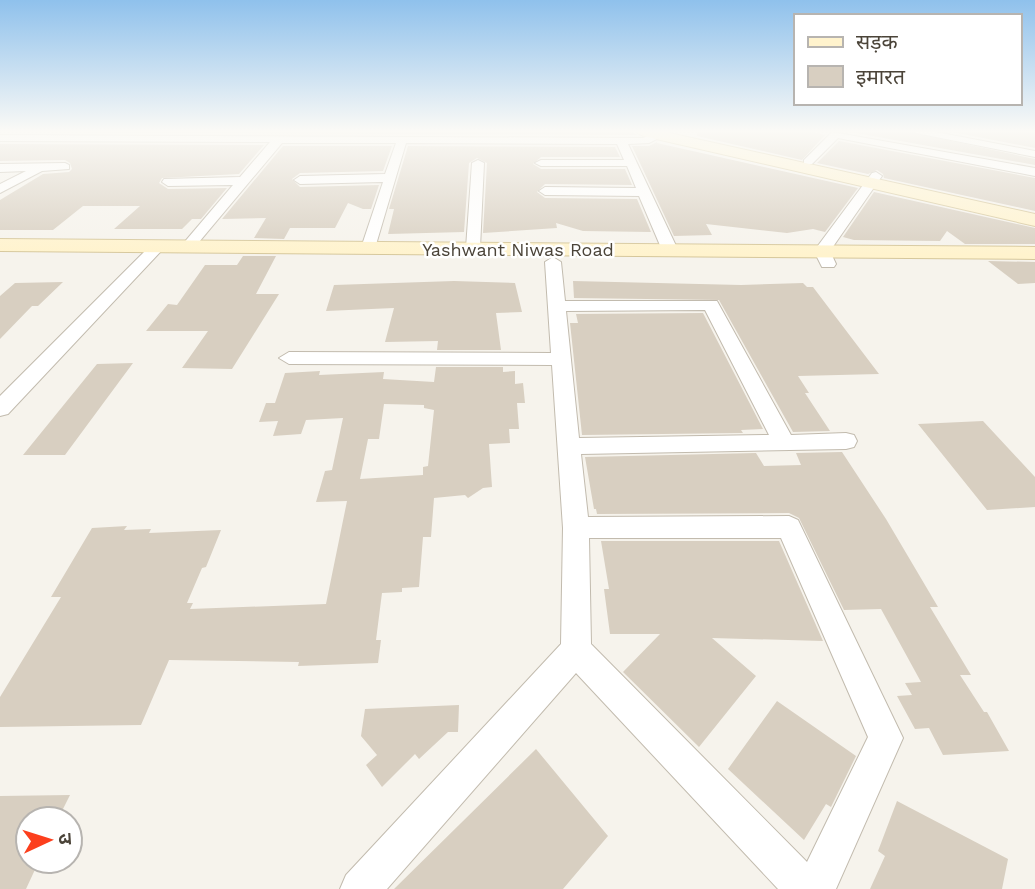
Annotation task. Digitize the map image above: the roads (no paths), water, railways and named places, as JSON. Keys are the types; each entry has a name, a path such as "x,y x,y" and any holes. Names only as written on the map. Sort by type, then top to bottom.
{"main road":[{"path":"844,173 1035,212"},
{"path":"850,173 1035,220"},
{"name":"Yashwant Niwas Road","path":"0,245 153,252 553,262 1035,253"},
{"name":"Yashwant Niwas Road","path":"0,258 153,252 190,245 670,250 1035,265"}],"street":[{"path":"0,189 30,173"},
{"path":"190,245 249,173"},
{"path":"368,248 391,173"},
{"path":"473,248 477,173"},
{"path":"635,173 670,250"},
{"path":"300,180 389,178"},
{"path":"825,258 874,180"},
{"path":"168,182 243,181"},
{"path":"545,191 643,192"},
{"path":"0,409 153,252"},
{"path":"360,889 576,650 576,528 553,262"},
{"path":"557,306 711,305 784,443"},
{"path":"289,358 562,359"},
{"path":"570,446 846,441"},
{"path":"576,528 789,527 886,738 815,889"},
{"path":"576,650 806,889"}]}
